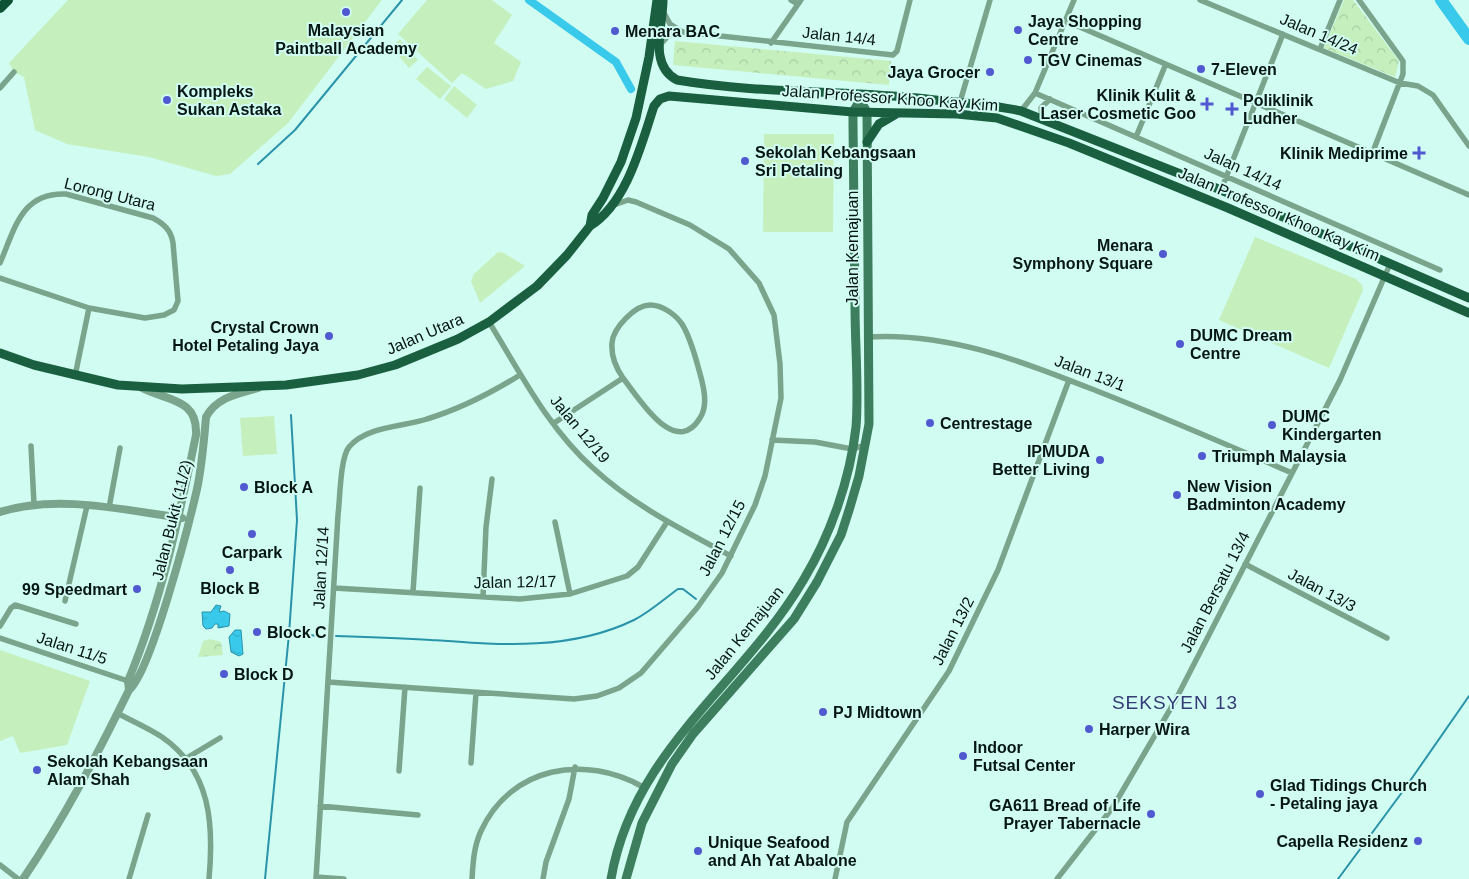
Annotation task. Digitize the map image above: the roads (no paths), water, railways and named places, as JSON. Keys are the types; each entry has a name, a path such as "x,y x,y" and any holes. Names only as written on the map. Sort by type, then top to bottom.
{"highway":[{"path":"0,8 8,0"}],"main road":[{"name":"Jalan Utara","path":"0,353 75,376 142,388 182,390 324,381 358,375 395,365 458,339 489,322 537,286 567,255 590,226 592,215 622,162 636,118 657,0"},
{"name":"Jalan Professor Khoo Kay Kim","path":"663,4 660,57 663,68 677,80 782,92 904,96 997,105 1021,111 1221,190 1469,298"},
{"path":"782,92 802,96 860,100 904,101 926,99"},
{"name":"Jalan Professor Khoo Kay Kim","path":"590,226 600,220 612,206 634,165 654,106 660,99 678,95 853,112 957,114 997,118 1069,143 1160,180 1469,313"},
{"path":"853,112 860,100"},
{"path":"860,100 867,112"},
{"name":"Jalan Kemajuan","path":"611,879 616,856 643,787 688,726 783,614 805,578 828,532 852,449 856,425 853,112"},
{"name":"Jalan Kemajuan","path":"626,879 642,823 672,764 693,734 794,619 817,582 841,535 859,476 870,424 867,112"},
{"path":"866,142 879,124 898,114"},
{"path":"854,209 861,206 868,209"}],"street":[{"path":"791,0 799,2"},
{"name":"Jalan 14/4","path":"684,32 891,55 896,53 910,0"},
{"path":"960,102 990,0"},
{"path":"1021,111 1035,93 1074,0"},
{"name":"Jalan 14/24","path":"1200,0 1400,82 1418,86 1433,95 1469,146"},
{"path":"1320,49 1340,0"},
{"path":"1359,0 1402,61 1403,74 1372,154"},
{"name":"Jalan 14/4","path":"772,42 799,2"},
{"path":"663,4 670,24 684,32"},
{"path":"1066,21 1165,66 1469,195"},
{"path":"660,45 669,35 684,32"},
{"path":"1221,190 1283,34"},
{"path":"1136,137 1165,66"},
{"path":"0,88 14,72"},
{"name":"Jalan 14/14","path":"1035,93 1440,270"},
{"path":"1042,118 1041,108 1050,99"},
{"name":"Lorong Utara","path":"0,263 23,210 37,199 49,195 66,194 153,218 164,224 172,234 174,243 178,301 174,310 164,315 145,318 89,308 0,278"},
{"name":"Jalan 12/15","path":"328,682 574,699 597,696 619,688 641,674 697,608 722,573 732,556 755,505 765,476 781,398 780,364 774,315 759,283 729,249 690,226 636,202 628,200 612,206"},
{"name":"Jalan Bersatu 13/4","path":"1057,879 1092,836 1137,768 1340,380 1390,264"},
{"path":"649,305 664,308 681,323 689,339 704,392 701,417 693,428 679,432 666,428 652,416 623,378 612,355 614,335 624,321 639,309 649,305"},
{"path":"75,376 89,308"},
{"name":"Jalan 12/19","path":"489,322 520,375 554,423 592,467 638,504 667,522 732,556"},
{"name":"Jalan 13/1","path":"868,337 905,337 951,342 999,354 1184,425 1292,473"},
{"name":"Jalan 12/14","path":"316,878 338,515 344,460 348,448 367,435 427,419 484,397 520,375"},
{"path":"554,423 623,378"},
{"name":"Jalan 13/2","path":"835,879 847,822 949,671 998,570 1069,380"},
{"name":"Jalan Bukit (11/2)","path":"22,879 50,840 118,714 132,687 165,605 197,489 206,417 211,408 221,400 265,386"},
{"name":"Jalan Bukit (11/2)","path":"132,687 128,681 157,601 180,518 197,423 184,405 175,399 156,395 142,388"},
{"path":"772,440 815,442 852,449 866,445"},
{"path":"31,446 34,504"},
{"path":"109,508 120,448"},
{"path":"483,597 486,527 492,479"},
{"path":"413,592 420,488"},
{"path":"0,512 34,504 109,508 189,519"},
{"path":"65,601 87,506"},
{"path":"555,522 570,594"},
{"name":"Jalan 12/17","path":"334,588 483,597 541,598 570,594 627,576 638,567 667,522"},
{"name":"Jalan 13/3","path":"1245,564 1387,638"},
{"path":"0,626 11,608 17,605 76,624"},
{"name":"Jalan 11/5","path":"0,638 128,681"},
{"path":"399,771 406,687"},
{"path":"471,762 476,693"},
{"path":"118,714 162,737 186,759 206,792 209,808 208,879"},
{"path":"186,759 220,738"},
{"path":"472,879 475,848 480,832 488,817 501,802 523,783 558,770 575,767 610,772 643,787"},
{"path":"543,879 546,862 569,799 575,767"},
{"path":"320,806 418,815"},
{"path":"130,879 148,815"},
{"path":"0,865 18,879"},
{"path":"316,878 344,879"}],"water":[{"path":"216,605 221,606 219,612 224,611 230,614 229,626 218,628 218,624 215,624 212,628 206,629 203,626 202,612 211,612"},
{"path":"235,630 241,630 243,654 239,656 231,652 229,637"}],"waterway":[{"path":"258,164 295,130 402,0"},
{"path":"529,0 616,62 631,89"},
{"path":"1441,0 1469,39"},
{"path":"265,879 289,634 297,520 291,415"},
{"path":"336,636 534,644 585,637 610,630 634,620 678,589 683,589 696,599"},
{"path":"290,634 323,636"},
{"path":"1338,879 1403,791 1469,696"}],"place":[{"name":"Malaysian Paintball Academy","path":"346,12"},
{"name":"Jaya Shopping Centre","path":"1018,30"},
{"name":"Menara BAC","path":"615,31"},
{"name":"TGV Cinemas","path":"1028,60"},
{"name":"7-Eleven","path":"1201,69"},
{"name":"Jaya Grocer","path":"990,72"},
{"name":"Kompleks Sukan Astaka","path":"167,100"},
{"name":"Klinik Kulit & Laser Cosmetic Goo","path":"1207,104"},
{"name":"Poliklinik Ludher","path":"1232,109"},
{"name":"Klinik Mediprime","path":"1419,153"},
{"name":"Sekolah Kebangsaan Sri Petaling","path":"745,161"},
{"name":"Menara Symphony Square","path":"1163,254"},
{"name":"Crystal Crown Hotel Petaling Jaya","path":"329,336"},
{"name":"DUMC Dream Centre","path":"1180,344"},
{"name":"Centrestage","path":"930,423"},
{"name":"DUMC Kindergarten","path":"1272,425"},
{"name":"Triumph Malaysia","path":"1202,456"},
{"name":"IPMUDA Better Living","path":"1100,460"},
{"name":"Block A","path":"244,487"},
{"name":"New Vision Badminton Academy","path":"1177,495"},
{"name":"Carpark","path":"252,534"},
{"name":"Block B","path":"230,570"},
{"name":"99 Speedmart","path":"137,589"},
{"name":"Block C","path":"257,632"},
{"name":"Block D","path":"224,674"},
{"name":"PJ Midtown","path":"823,712"},
{"name":"Harper Wira","path":"1089,729"},
{"name":"Indoor Futsal Center","path":"963,756"},
{"name":"Sekolah Kebangsaan Alam Shah","path":"37,770"},
{"name":"Glad Tidings Church - Petaling jaya","path":"1260,794"},
{"name":"GA611 Bread of Life Prayer Tabernacle","path":"1151,814"},
{"name":"Capella Residenz","path":"1418,841"},
{"name":"Unique Seafood and Ah Yat Abalone","path":"698,851"}],"district":[{"name":"SEKSYEN 13","path":"1175,702"}]}
